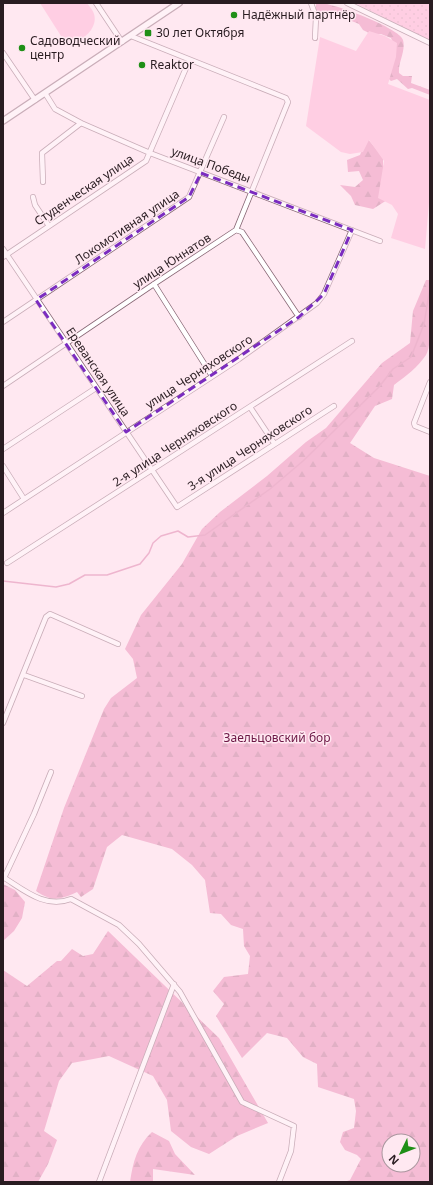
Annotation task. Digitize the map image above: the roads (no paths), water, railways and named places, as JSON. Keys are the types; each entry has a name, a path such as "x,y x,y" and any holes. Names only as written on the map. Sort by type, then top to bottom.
{"main road":[{"path":"3,121 179,3"}],"street":[{"path":"96,3 122,42"},
{"path":"311,3 316,17 316,38"},
{"path":"347,3 430,43"},
{"path":"131,36 189,61 286,98 288,102 236,230 242,232 299,317"},
{"path":"3,52 34,100"},
{"name":"Студенческая улица","path":"5,256 146,161 189,61"},
{"name":"улица Победы","path":"45,93 55,109 81,123 150,153 380,241"},
{"name":"Локомотивная улица","path":"3,322 189,197 201,173 224,117"},
{"path":"43,182 42,153 81,123"},
{"path":"33,197 36,205 49,226"},
{"name":"улица Юннатов","path":"3,386 236,230"},
{"name":"улица Черняховского","path":"3,513 212,376 317,304 324,294 352,230"},
{"name":"Ереванская улица","path":"3,249 5,256 67,343 177,507"},
{"path":"154,284 212,376"},
{"name":"2-я улица Черняховского","path":"7,563 352,341"},
{"path":"430,382 414,423 415,426 430,432"},
{"path":"3,449 96,388"},
{"name":"3-я улица Черняховского","path":"177,507 274,443 334,406"},
{"path":"250,407 274,443"},
{"path":"3,466 24,499"},
{"path":"3,723 5,715 24,675 46,617 50,614 118,644"},
{"path":"24,675 82,696"},
{"path":"51,772 34,814 3,877 29,895 45,901 62,903 71,899 119,925 139,944 180,992 242,1102 294,1126 291,1151 279,1182"},
{"path":"99,1182 174,984"}],"waterway":[{"path":"3,581 56,587 69,584 85,575 107,575 140,564 149,553 153,543 161,536 178,531 188,537 205,535 270,489 303,461 379,387 393,369 411,357 424,324 430,288"}],"place":[{"name":"Надёжный партнёр","path":"234,15"},
{"name":"30 лет Октября","path":"148,33"},
{"name":"Садоводческий центр","path":"22,48"},
{"name":"Reaktor","path":"142,65"}],"park label":[{"name":"Заельцовский бор","path":"277,738"}]}
